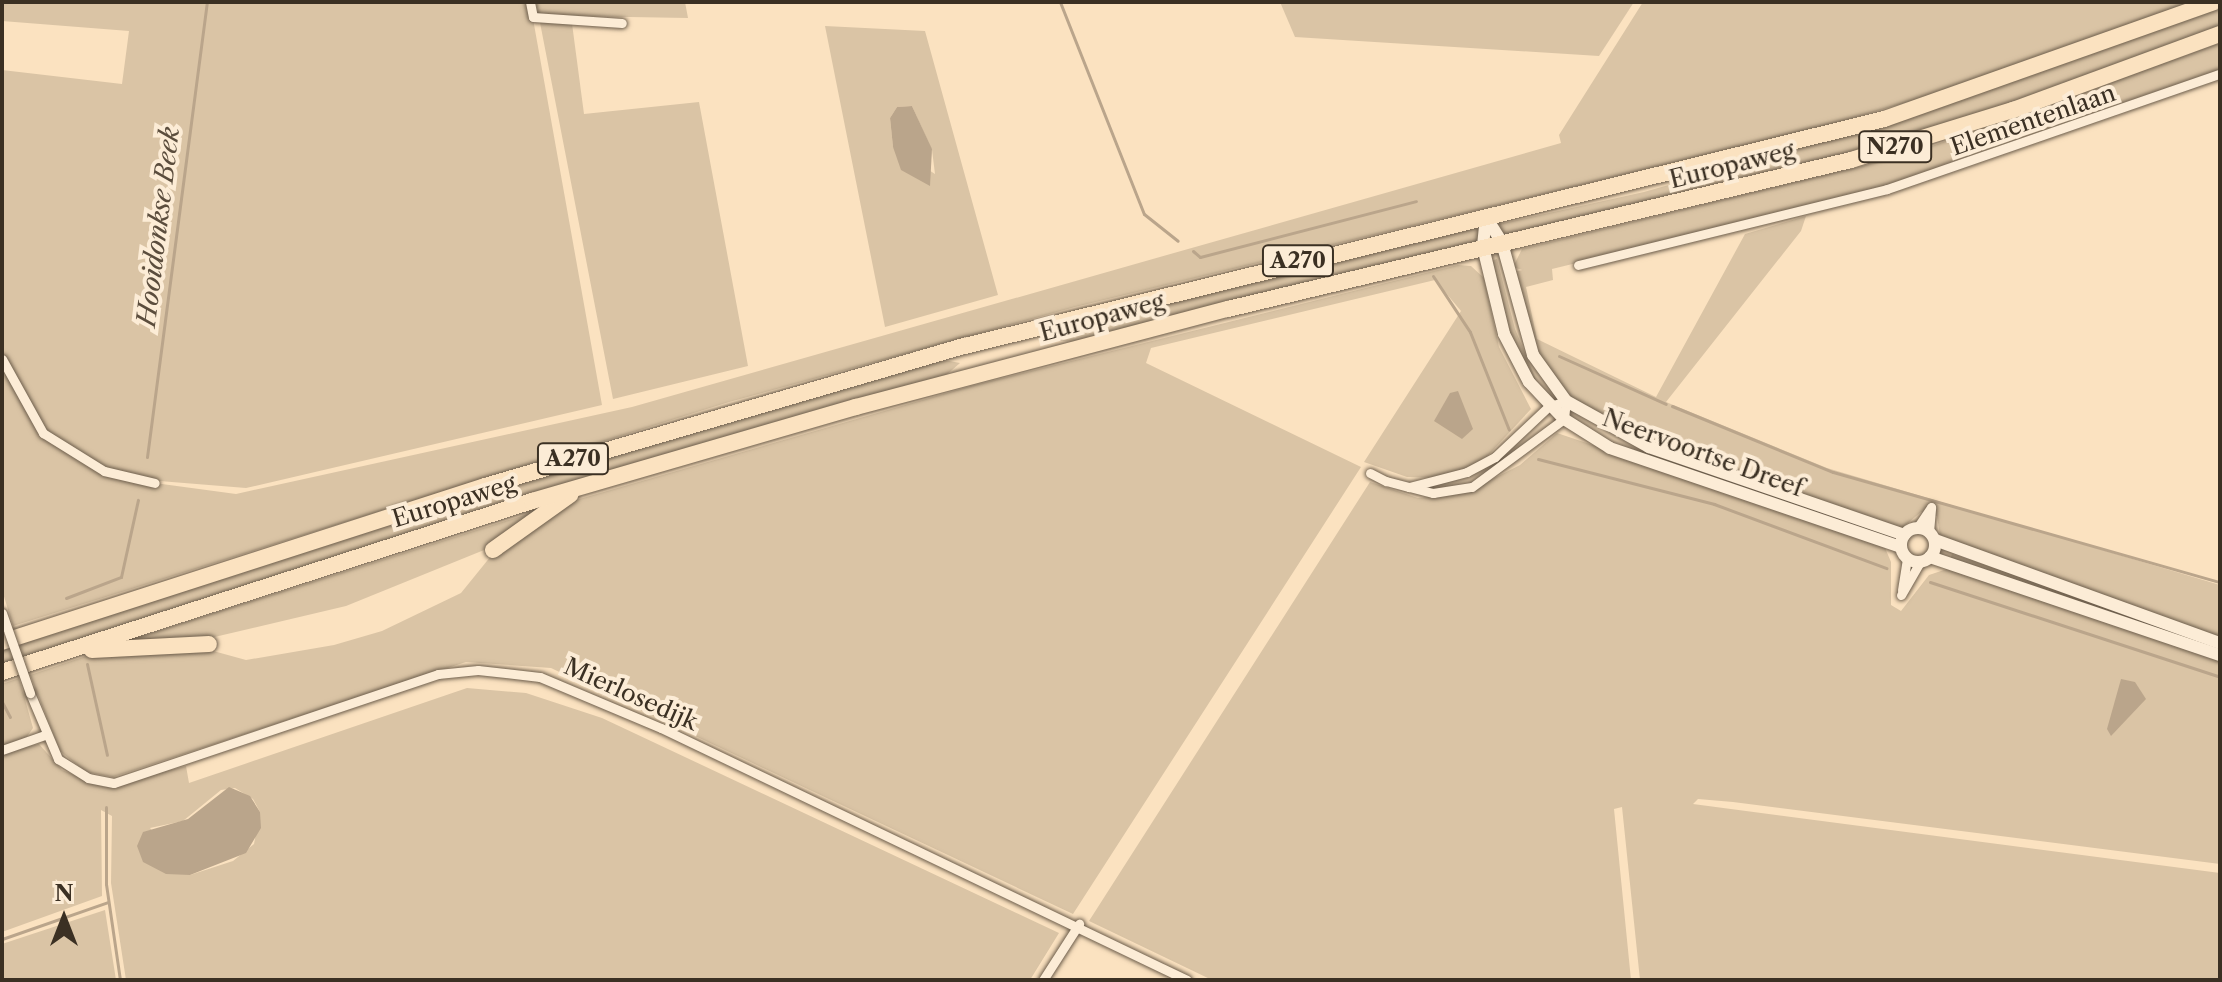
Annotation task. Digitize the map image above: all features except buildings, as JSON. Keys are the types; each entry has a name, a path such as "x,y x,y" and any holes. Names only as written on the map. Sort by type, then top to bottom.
{"highway":[{"name":"Europaweg","path":"2,642 648,436 965,346 1873,122 2033,71 2214,2"},
{"name":"Europaweg","path":"2,672 581,487 1112,338 1851,160 2026,106 2220,34"},
{"name":"A270","path":"493,550 581,487"},
{"name":"A270","path":"55,654 209,644"}],"street":[{"path":"530,2 533,17 622,23"},
{"name":"Elementenlaan","path":"1578,265 1887,189 2220,74"},
{"name":"Neervoortse Dreef","path":"1486,217 1502,243 1525,337 1566,401 1649,447 1904,547"},
{"name":"Neervoortse Dreef","path":"1486,217 1483,247 1504,334 1548,407 1610,448 1904,547"},
{"path":"2,359 43,433 104,471 155,483"},
{"path":"1370,473 1409,487 1433,493 1472,487 1564,419 1566,401 1548,407 1495,457 1467,472 1409,487"},
{"path":"1904,547 1927,533"},
{"path":"1904,547 1901,595 1925,560 1927,533"},
{"path":"1927,533 2220,643"},
{"path":"1904,547 1925,560 2220,655"},
{"name":"Mierlosedijk","path":"2,613 45,735 58,759 77,773 125,782 438,674 510,671 635,716 1079,924 1187,980"},
{"path":"2,750 45,735"},
{"path":"1043,980 1079,924"}],"shaded area":[{"path":"2,2 530,2 602,405 246,488 110,477 236,494 632,407 1561,143 1559,135 1643,2 2191,2 1949,90 1825,126 1075,307 729,402 13,626 2,590 2,70 122,84 129,31 2,21"},
{"path":"536,2 685,2 688,18 571,16 584,114 699,102 748,366 613,399"},
{"path":"1280,2 1634,2 1599,56 1295,37"},
{"path":"2220,6 2220,27 2047,92 1846,155 1502,237 1499,224 1644,192 1897,120"},
{"path":"825,26 925,31 998,295 885,327","holes":["912,106 932,150 935,174 893,147 890,118 897,107"]},
{"path":"2220,43 2220,71 1871,191 1552,269 1553,280 1526,287 1537,339 1656,397 1745,234 1806,216 1801,231 1666,402 1827,468 2220,585 2220,640 1941,542 1937,516 1921,512 1902,528 1672,453 1569,396 1539,359 1514,272 1522,270 1513,267 1522,249 1907,155"},
{"path":"912,106 932,149 930,186 901,170 893,147 890,118 897,107"},
{"path":"1477,228 1481,242 1075,342 1049,340 1068,328"},
{"path":"1497,259 1515,329 1539,387 1513,343 1491,261"},
{"path":"1458,265 1471,266 1484,278 1499,347 1531,409 1482,462 1438,478 1407,477 1364,462 1461,311 1435,280 1151,348 1146,363 1361,467 1073,914 551,668 466,662 113,777 86,772 60,751 30,675 89,655 206,649 246,660 334,645 382,631 461,593 491,556 576,500 971,386"},
{"path":"939,359 960,363 944,377 2,666 2,646 415,512"},
{"path":"1458,391 1473,429 1462,439 1434,421 1450,393"},
{"path":"1557,433 1883,543 1891,562 1891,605 1901,611 1929,575 1947,569 2220,658 2220,864 1733,802 1698,799 1693,804 2220,873 2220,980 1640,980 1622,807 1614,809 1631,980 1212,980 1089,921 1370,482 1418,498 1465,493 1520,465"},
{"path":"540,510 489,548 346,606 206,639 126,641"},
{"path":"1952,554 2220,645 2220,653 1950,560"},
{"path":"19,678 33,728 26,738 2,747 2,684"},
{"path":"2121,679 2135,682 2146,699 2111,736 2107,729"},
{"path":"467,688 526,693 602,718 1059,933 1030,980 126,980 111,883 112,816 101,810 102,896 2,932 2,752 39,744 62,770 104,787 186,766 189,783","holes":["235,788 253,799 260,812 254,844 233,861 190,875 150,828 183,821 221,790"]},
{"path":"229,787 250,796 260,812 261,828 246,853 190,875 166,874 143,862 137,846 143,832 188,819"},
{"path":"105,910 116,980 2,980 2,944"}],"waterway":[{"name":"Hooidonkse Beek","path":"147,457 207,2"},
{"path":"1060,2 1144,214 1178,241"},
{"path":"1193,251 1200,257 1416,201"},
{"path":"1433,276 1470,332 1509,430"},
{"path":"1559,356 1666,404"},
{"path":"1672,406 1833,472 2220,582"},
{"path":"1538,459 1714,504 1886,568"},
{"name":"Hooidonkse Beek","path":"66,598 121,577 138,500"},
{"path":"1930,582 2220,677"},
{"name":"Hooidonkse Beek","path":"87,664 107,755"},
{"path":"2,702 10,717"},
{"name":"Hooidonkse Beek","path":"106,807 106,884 120,980"},
{"name":"Hooidonkse Beek","path":"2,939 108,902"}]}
